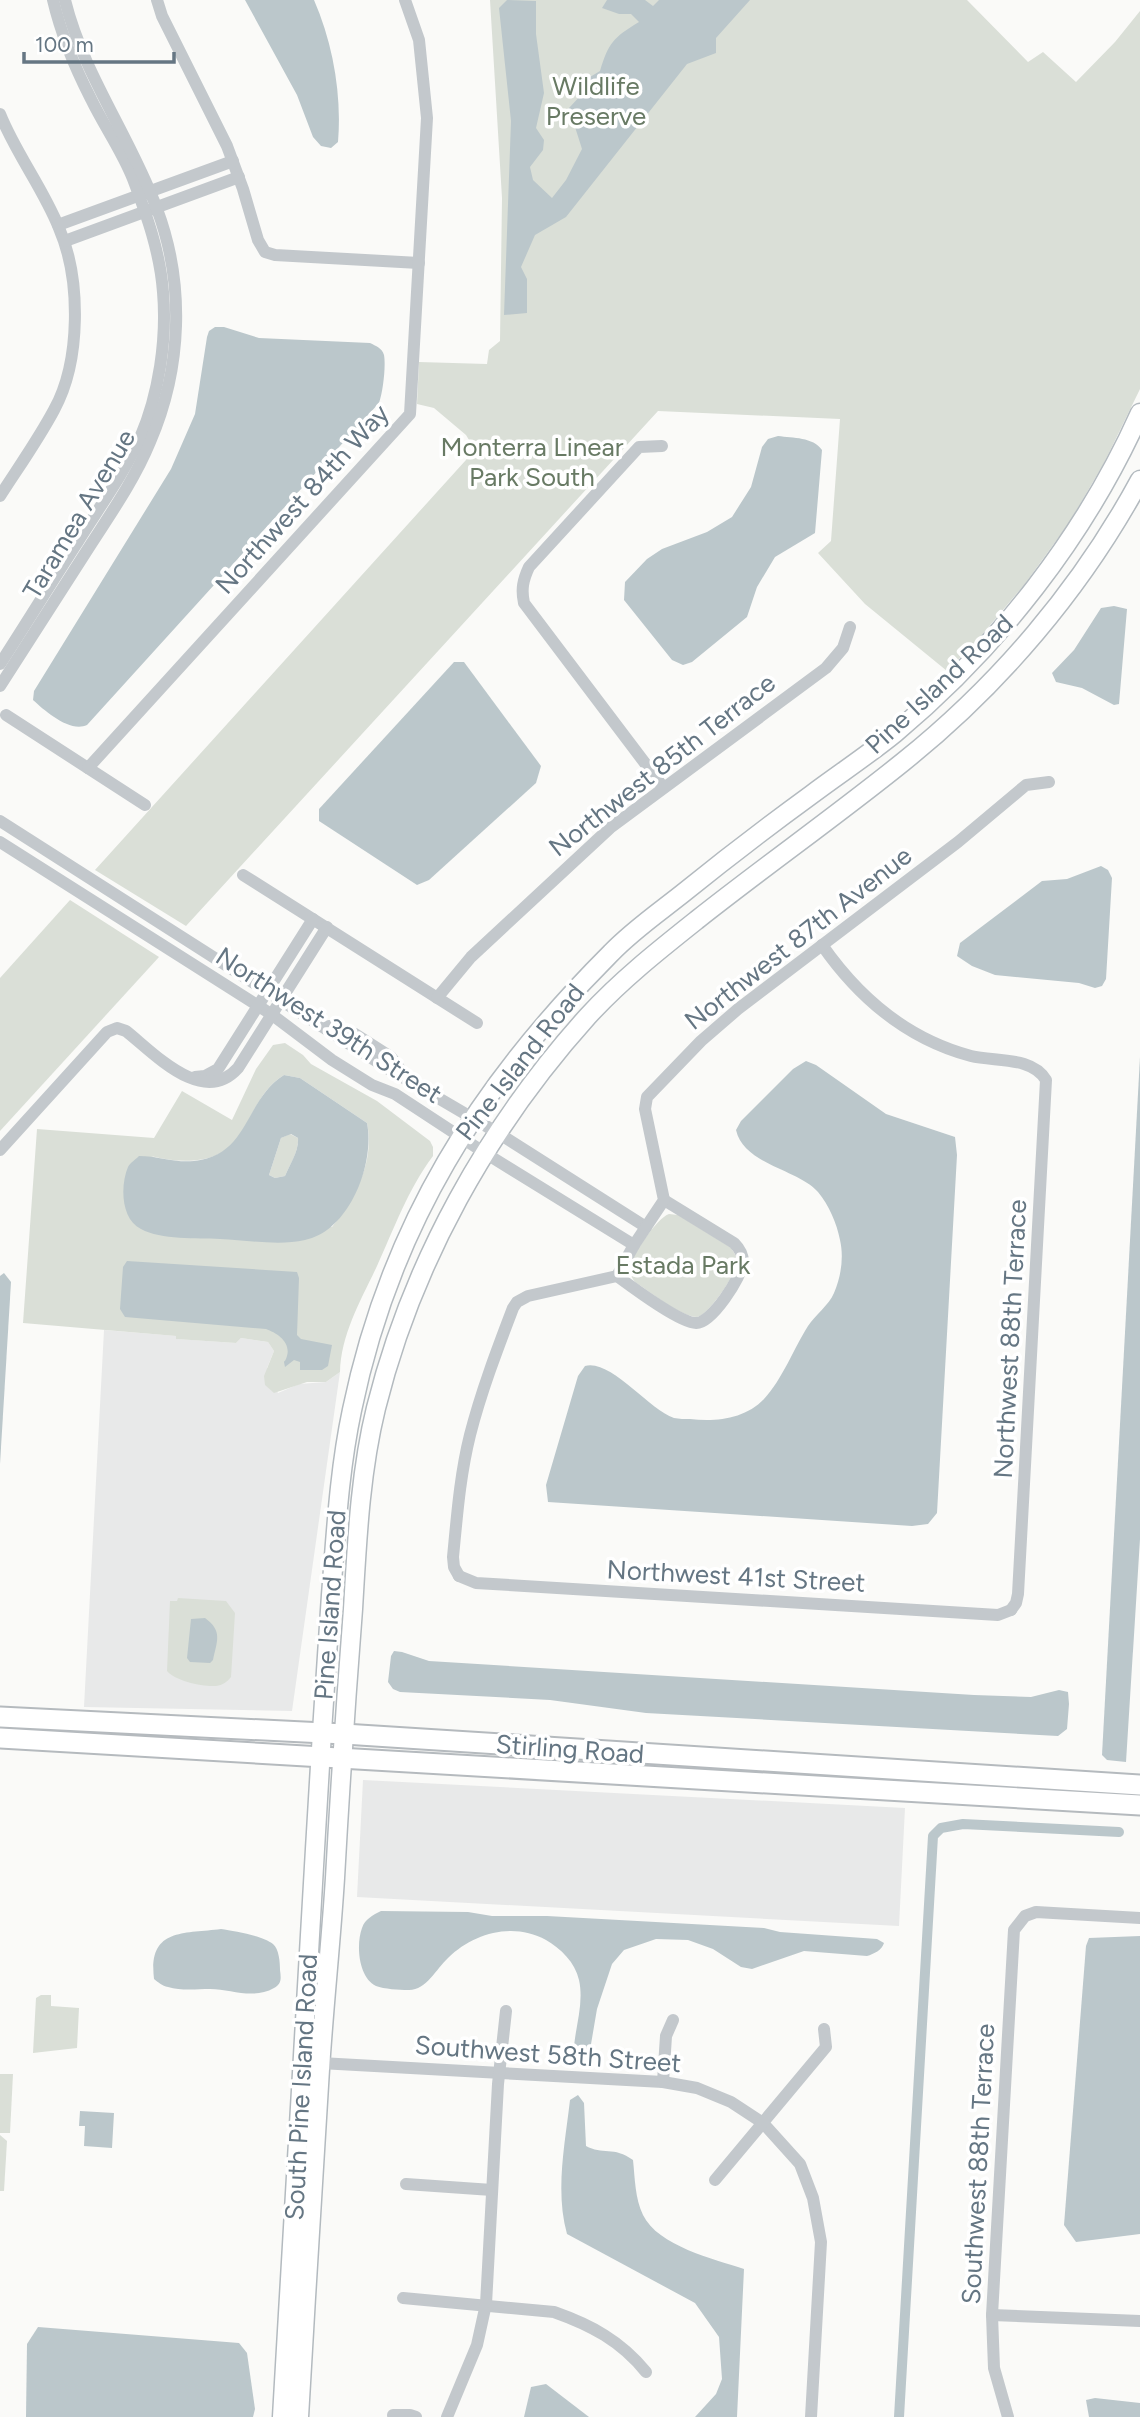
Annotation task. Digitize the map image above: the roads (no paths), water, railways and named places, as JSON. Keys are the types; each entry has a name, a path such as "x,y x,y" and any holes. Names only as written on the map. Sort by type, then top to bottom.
{"main road":[{"name":"Pine Island Road","path":"320,1757 339,1496 353,1407 402,1249 434,1181 498,1082 563,1000 624,939 760,832 896,732 980,653 1056,561 1100,492 1140,413"},
{"name":"Pine Island Road","path":"342,1758 359,1522 375,1411 397,1335 415,1286 485,1153 547,1066 589,1015 639,966 776,857 905,760 994,680 1031,640 1079,578 1140,480"},
{"name":"Stirling Road","path":"6,1717 344,1734 1140,1785"},
{"path":"6,1717 6,1738"},
{"name":"Stirling Road","path":"6,1738 1140,1805"},
{"name":"South Pine Island Road","path":"282,2417 320,1757"},
{"name":"South Pine Island Road","path":"299,2417 342,1758"},
{"path":"721,1759 722,1782"}],"street":[{"name":"Taramea Avenue","path":"0,686 130,482 150,443 163,410 176,339 177,303 172,265 144,194 91,100 53,0"},
{"name":"Taramea Avenue","path":"65,0 83,53 140,165 144,194"},
{"path":"157,0 190,76 215,119 239,177 258,240 265,252 275,255 419,263"},
{"name":"Northwest 84th Way","path":"88,768 407,418 411,408 427,118 419,40 405,0"},
{"path":"0,114 65,241 75,293 72,356 55,408 0,496"},
{"path":"58,225 233,161"},
{"path":"65,241 239,177"},
{"name":"Taramea Avenue","path":"0,664 122,472 140,437 151,404 161,356 164,324 163,291 150,208"},
{"path":"662,446 639,447 529,567 523,579 522,591 524,603 663,788"},
{"name":"Northwest 85th Terrace","path":"437,998 471,957 610,828 826,668 843,648 850,627"},
{"path":"6,715 145,805"},
{"name":"Northwest 87th Avenue","path":"664,1200 643,1106 654,1088 737,1009 958,842 1026,785 1049,782"},
{"name":"Northwest 39th Street","path":"0,821 280,1001 408,1081 498,1133 646,1227"},
{"name":"Northwest 39th Street","path":"0,842 271,1014 332,1060 372,1085 395,1094 634,1245"},
{"path":"243,875 477,1023"},
{"path":"189,1077 205,1076 218,1069 313,919"},
{"path":"0,1150 107,1032 117,1028 126,1031 177,1072 212,1083 228,1079 238,1068 327,927"},
{"name":"Northwest 88th Terrace","path":"822,945 842,974 862,995 891,1019 914,1033 970,1056 1044,1068 1046,1099 1018,1594 1014,1614"},
{"path":"664,1200 734,1243 746,1255 740,1272 713,1315 701,1327 682,1319 617,1276 664,1200"},
{"name":"Northwest 41st Street","path":"617,1276 527,1296 513,1308 484,1385 470,1437 459,1493 453,1557 455,1579 503,1585 1014,1614"},
{"name":"Southwest 88th Terrace","path":"1008,2417 995,2368 992,2315 1013,1937 1017,1924 1025,1916 1036,1912 1140,1918"},
{"path":"447,2417 477,2345 486,2304 499,2074 506,2011"},
{"path":"663,2082 666,2036 673,2020"},
{"path":"715,2179 826,2047 824,2029"},
{"name":"Southwest 58th Street","path":"320,2063 663,2082 697,2088 731,2102 763,2123 800,2164 813,2198 821,2242 811,2417"},
{"path":"406,2185 492,2190"},
{"path":"403,2298 554,2312 594,2328 622,2346 646,2372"},
{"path":"992,2315 1140,2321"},
{"path":"393,2415 410,2414 416,2417"}],"waterway":[{"path":"899,2417 933,1836 941,1828 963,1824 1119,1832"}],"park label":[{"name":"Wildlife Preserve","path":"596,101"},
{"name":"Monterra Linear Park South","path":"532,462"},
{"name":"Estada Park","path":"683,1265"}]}
